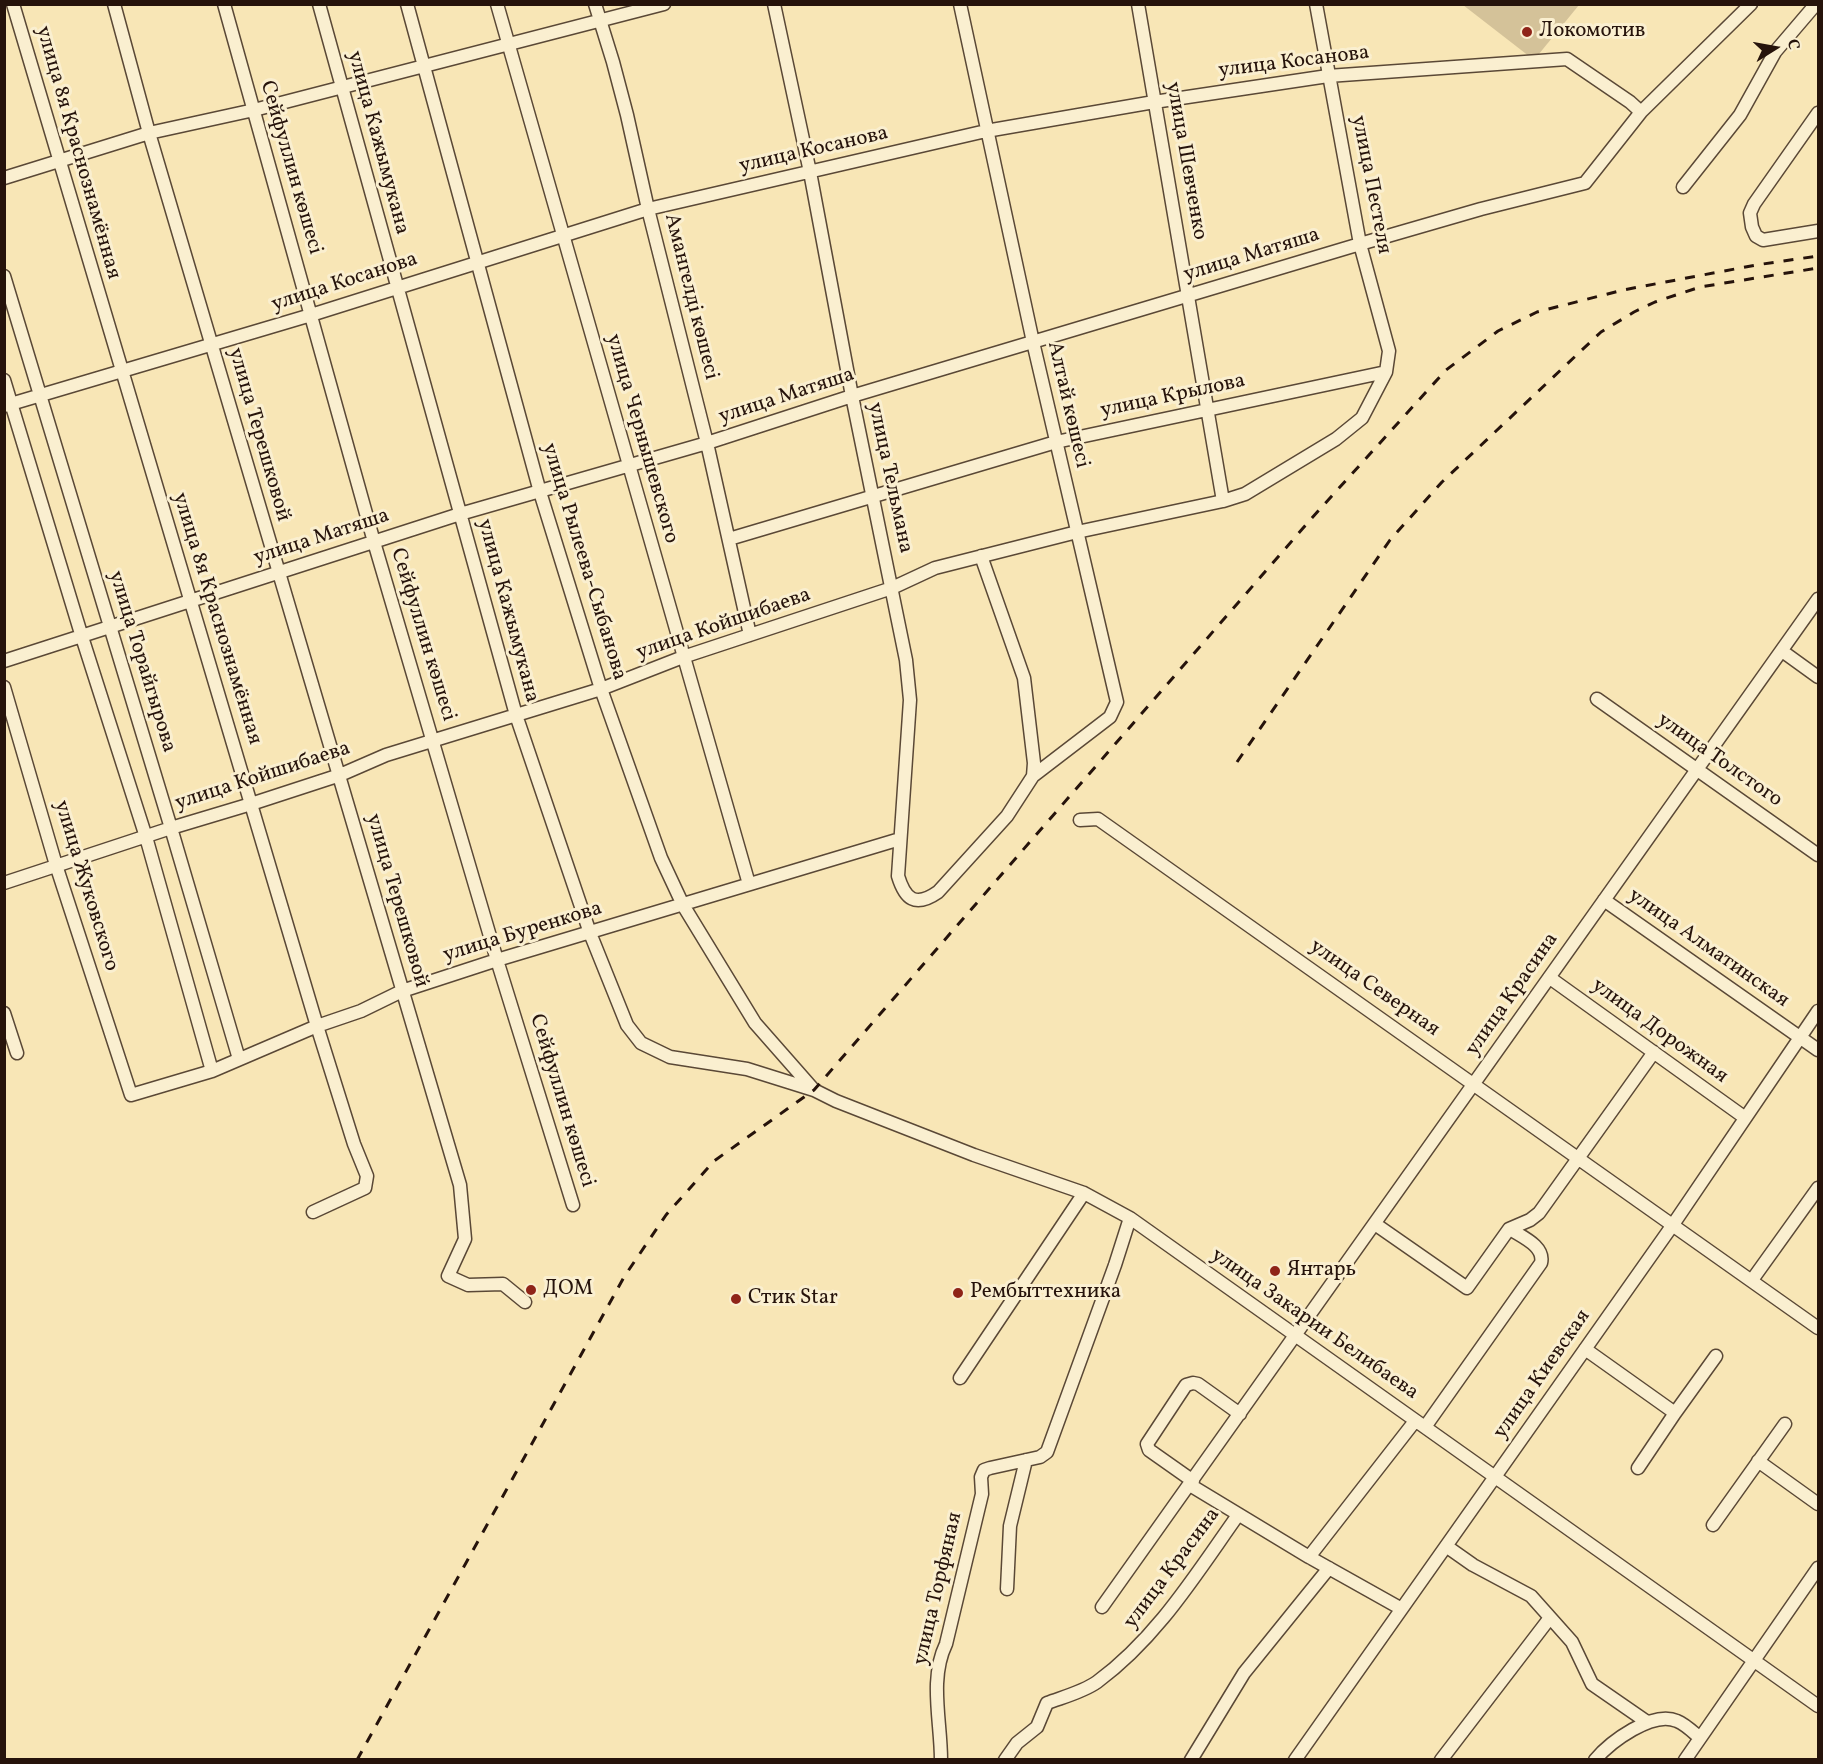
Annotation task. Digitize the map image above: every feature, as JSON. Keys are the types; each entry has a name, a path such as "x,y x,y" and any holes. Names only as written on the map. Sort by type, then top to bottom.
{"street":[{"name":"улица 8я Краснознамённая","path":"13,4 317,1026 354,1144 367,1176 365,1188 313,1212"},
{"name":"улица Терешковой","path":"114,4 149,133 460,1185 465,1239 448,1276 468,1285 503,1284 525,1302"},
{"name":"Сейфуллин көшесі","path":"224,4 374,542 497,960 573,1205"},
{"name":"улица Кажымукана","path":"319,4 516,715 590,933 627,1025 641,1043 670,1057 747,1069 814,1090"},
{"name":"улица Рылеева-Сыбанова","path":"407,4 540,492 601,689 654,839 683,905 755,1023 814,1090"},
{"name":"улица Чернышевского","path":"497,4 749,884"},
{"name":"Амангелді көшесі","path":"595,4 627,115 648,209 707,443 750,635"},
{"path":"4,178 149,133 425,68 664,4"},
{"name":"улица Тельмана","path":"774,4 810,172 852,396 906,660 910,700 898,876 903,891"},
{"name":"Алтай көшесі","path":"903,891 914,900 928,899 938,892 1007,816 1033,776 1110,717 1117,702 1033,342 960,4"},
{"name":"улица Шевченко","path":"1138,4 1223,501"},
{"name":"улица Пестеля","path":"1316,4 1360,244 1389,351 1386,372"},
{"path":"1641,112 1751,4"},
{"path":"1683,187 1740,115 1775,52 1816,4"},
{"name":"улица Косанова","path":"8,405 311,315 648,209 986,131 1154,102 1328,76 1567,60 1630,102 1641,112"},
{"name":"улица Матяша","path":"4,661 460,514 707,443 852,396 1360,244 1481,209 1585,183 1641,112"},
{"path":"1818,113 1760,193 1750,213 1752,227 1756,236 1762,240 1818,231"},
{"name":"улица Торайгырова","path":"4,276 239,1059"},
{"name":"улица Крылова","path":"729,539 1056,442 1386,372"},
{"name":"улица Койшибаева","path":"4,883 340,775 386,755 601,689 683,657 892,588 935,568 1077,532 1223,501 1245,494 1336,439 1362,418 1386,372"},
{"path":"4,380 8,405 146,837 212,1071"},
{"path":"981,556 1024,678 1034,763 1033,776"},
{"name":"улица Красина","path":"1102,1607 1818,599"},
{"path":"1782,651 1818,677"},
{"name":"улица Жуковского","path":"4,687 57,865 131,1095"},
{"name":"улица Толстого","path":"1597,699 1818,855"},
{"name":"улица Северная","path":"1080,820 1098,819 1818,1328"},
{"name":"улица Буренкова","path":"131,1095 212,1071 317,1026 361,1011 402,992 497,960 900,839"},
{"name":"улица Алматинская","path":"1604,900 1818,1050"},
{"name":"улица Дорожная","path":"1550,978 1744,1117"},
{"name":"улица Киевская","path":"1294,1760 1586,1349 1818,1011"},
{"path":"4,1013 17,1053"},
{"path":"1375,1224 1467,1288 1510,1229 1539,1214 1653,1052"},
{"name":"улица Закарии Белибаева","path":"814,1090 836,1101 974,1155 1084,1193 1130,1218 1818,1706"},
{"path":"1752,1280 1818,1188"},
{"path":"960,1378 1084,1193"},
{"name":"улица Торфяная","path":"941,1760 937,1694 938,1669 982,1494 981,1477 984,1470 1040,1457 1047,1452 1130,1218"},
{"path":"1309,1557 1420,1424 1541,1263 1540,1249 1510,1229"},
{"path":"1586,1349 1675,1413"},
{"path":"1638,1468 1716,1356"},
{"name":"улица Красина","path":"1240,1414 1198,1384 1186,1385 1147,1444 1149,1450 1238,1515 1400,1608"},
{"path":"1713,1525 1785,1424"},
{"path":"1008,1589 1010,1527 1026,1460"},
{"path":"1758,1461 1818,1504"},
{"name":"улица Красина","path":"1005,1760 1017,1743 1037,1727 1047,1703 1097,1683 1163,1621 1238,1515"},
{"path":"1446,1546 1473,1565 1531,1596 1549,1619 1572,1642 1592,1684 1647,1722"},
{"path":"1191,1760 1244,1673 1329,1568"},
{"path":"1685,1760 1817,1572"},
{"path":"1446,1758 1549,1619"},
{"path":"1595,1760 1604,1749 1647,1722 1676,1720 1700,1738"}],"shaded area":[{"name":"Локомотив","path":"1463,5 1579,5 1534,60"}],"railway":[{"path":"357,1760 624,1277 666,1215 714,1161 814,1090 1311,519 1446,370 1498,331 1537,312 1623,290 1818,256"},
{"path":"1237,762 1390,540 1442,482 1601,332 1655,302 1700,287 1818,268"}],"place":[{"name":"Локомотив","path":"1527,32"},
{"name":"Янтарь","path":"1275,1271"},
{"name":"ДОМ","path":"531,1290"},
{"name":"Рембыттехника","path":"958,1293"},
{"name":"Стик Star","path":"736,1299"}]}
